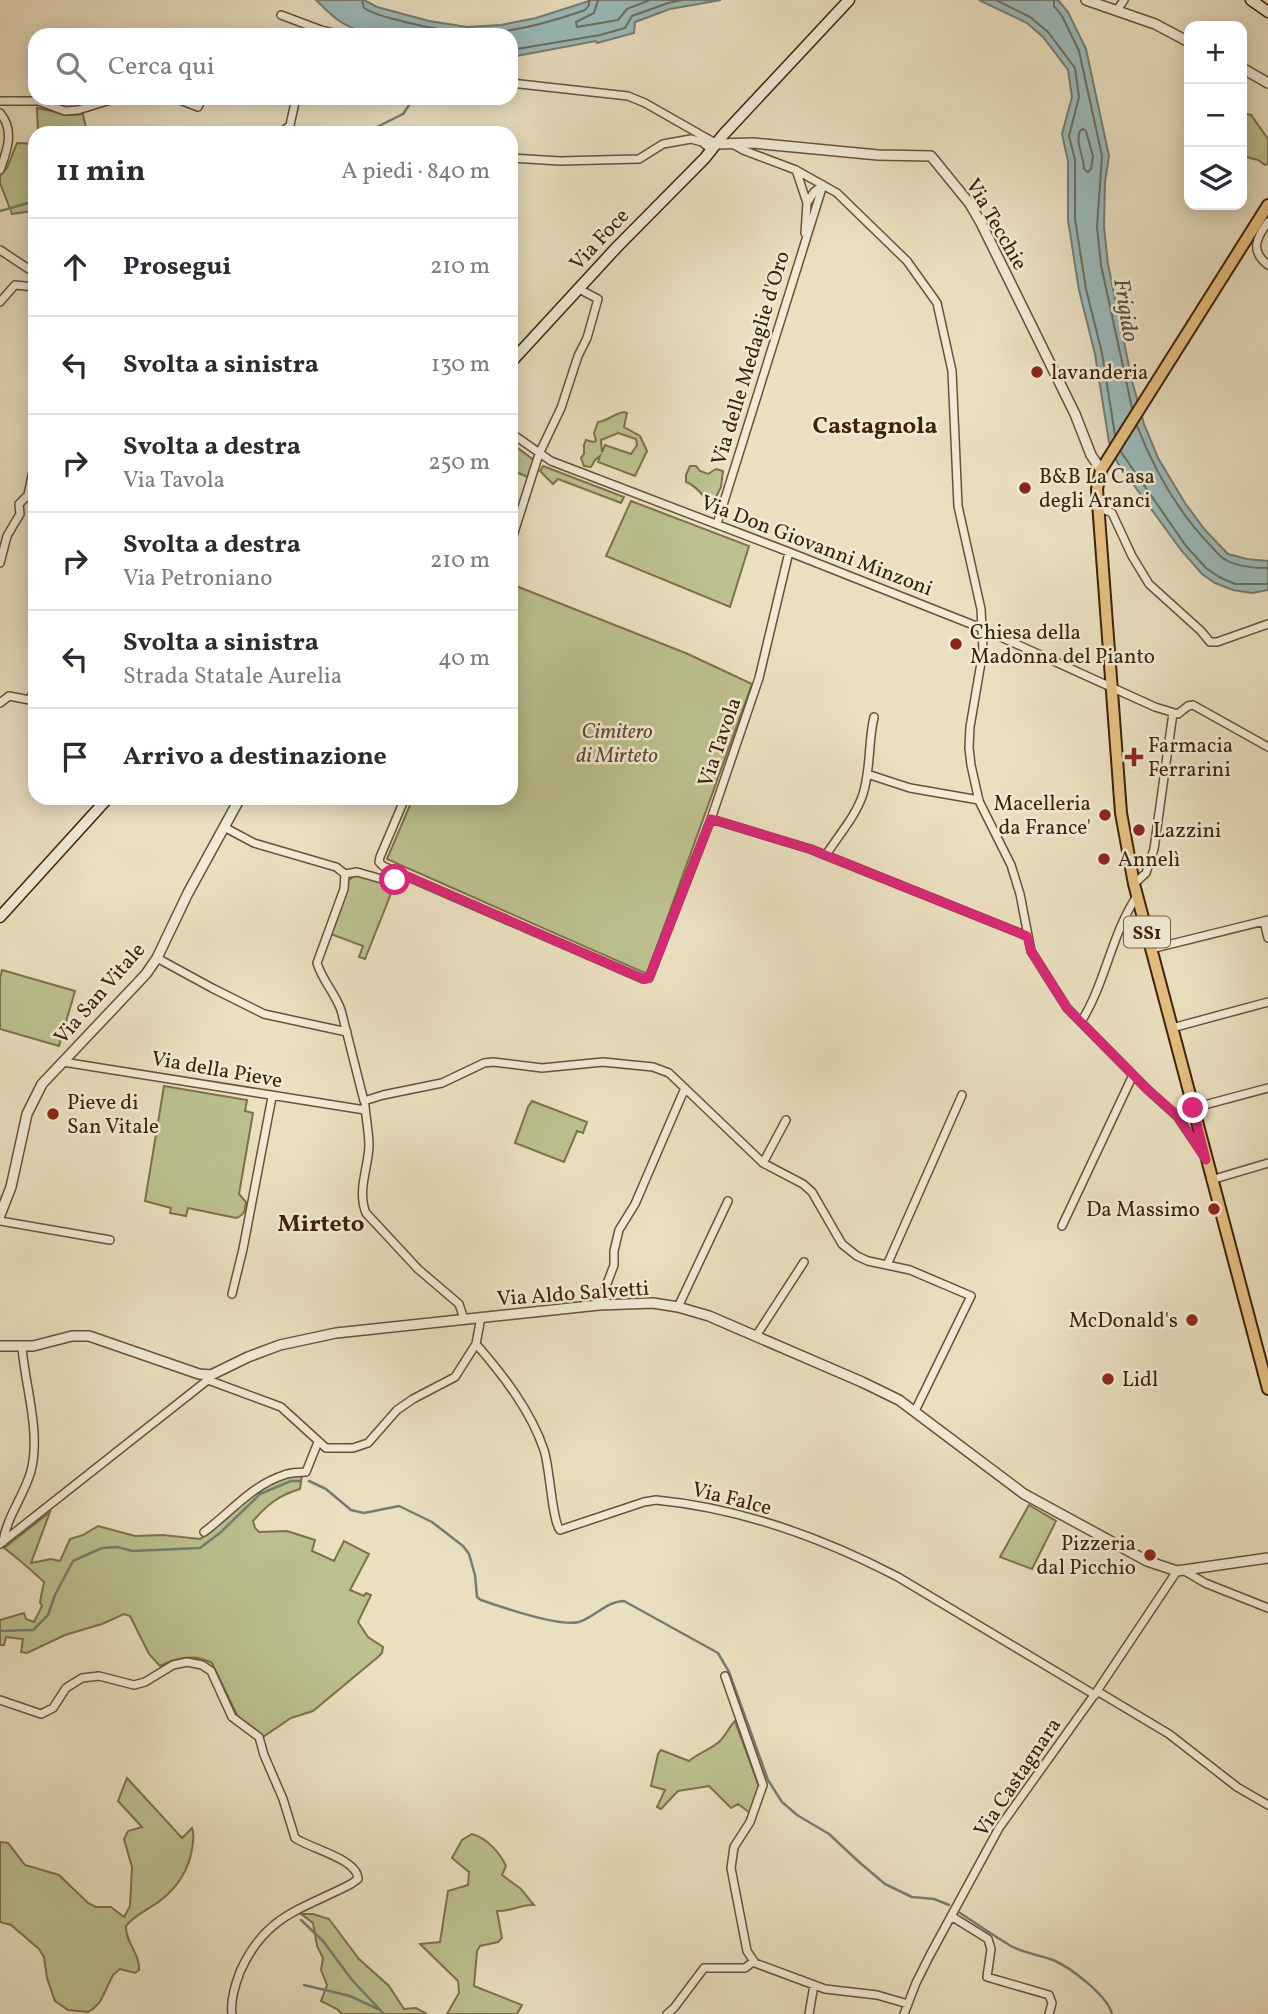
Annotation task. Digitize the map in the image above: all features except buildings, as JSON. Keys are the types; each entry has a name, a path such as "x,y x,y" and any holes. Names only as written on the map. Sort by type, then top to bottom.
{"main road":[{"name":"Via Foce","path":"518,354 849,0"},
{"path":"1251,0 1268,12"},
{"path":"1103,468 1267,206"},
{"name":"SS1","path":"1103,468 1097,489 1121,813 1151,949 1268,1388"},
{"path":"0,917 102,805"}],"street":[{"path":"1086,0 1155,24 1184,39"},
{"path":"1118,10 1124,0"},
{"path":"281,15 316,28"},
{"path":"1247,71 1268,83"},
{"path":"518,84 628,96 717,143"},
{"path":"0,101 28,101"},
{"path":"49,105 65,111 94,105"},
{"path":"289,126 294,105"},
{"path":"0,113 9,134 0,170"},
{"path":"518,158 560,161 639,159 663,144 691,139 717,143"},
{"name":"Via Tecchie","path":"717,143 878,155 931,156 970,204 981,223 1075,414 1091,455 1103,468"},
{"path":"734,145 796,170 837,193 906,261 937,303 952,371 958,506 981,609 981,666 969,748 979,800 1011,865 1020,894 1031,951 1067,1008 1177,1115 1206,1160"},
{"name":"Via delle Medaglie d'Oro","path":"796,170 807,203 804,242"},
{"path":"807,203 823,185"},
{"name":"Via delle Medaglie d'Oro","path":"717,524 823,185"},
{"path":"1268,222 1256,245 1258,256 1268,265"},
{"path":"0,250 28,268"},
{"path":"0,302 15,285 28,286"},
{"path":"518,520 539,454 561,408 597,303 598,299 579,289"},
{"name":"Via Don Giovanni Minzoni","path":"518,438 539,454 559,464 981,628 1127,696 1173,713"},
{"path":"0,564 7,536 19,514 19,504 28,495"},
{"path":"1098,507 1112,513 1132,556 1149,584 1210,642 1268,624"},
{"name":"Via Tavola","path":"789,552 759,678 711,819 826,855 1027,936"},
{"path":"0,703 9,696 28,699"},
{"path":"1081,1022 1093,1002 1120,924 1146,873 1154,849 1173,713 1193,705 1268,747"},
{"path":"826,855 863,796 874,717"},
{"path":"867,774 910,788 979,800"},
{"name":"Via San Vitale","path":"0,1215 11,1187 27,1114 42,1084 146,974 157,958 188,893 236,805"},
{"path":"402,805 380,857 379,862 383,866 643,979 649,978 711,819"},
{"path":"224,827 254,843 336,867 345,874 357,872 393,882 398,872"},
{"path":"345,874 344,889 317,963 337,996 365,1106 369,1142 362,1204 366,1213 418,1269 459,1304 464,1319"},
{"path":"1151,949 1266,920 1268,938"},
{"path":"157,958 264,1014 347,1032"},
{"path":"1172,1028 1268,1002"},
{"name":"Via della Pieve","path":"63,1062 272,1097 365,1106"},
{"path":"365,1106 383,1095 429,1087 493,1062 542,1068 603,1062 653,1067 676,1078 763,1163 803,1184 812,1192 842,1244 868,1261 910,1270 971,1296 915,1411"},
{"path":"1062,1226 1133,1075"},
{"path":"599,1305 614,1265 619,1230 635,1203 685,1088"},
{"path":"1193,1108 1268,1088"},
{"path":"887,1265 962,1095"},
{"path":"232,1294 272,1097"},
{"path":"763,1163 786,1120"},
{"path":"1211,1180 1268,1163"},
{"path":"678,1307 728,1201"},
{"path":"0,1221 110,1240"},
{"path":"756,1336 804,1262"},
{"name":"Via Aldo Salvetti","path":"210,1378 248,1357 312,1337 599,1305 653,1303 678,1307 709,1316 899,1400 1024,1494 1130,1553 1180,1571 1266,1559"},
{"path":"0,1346 22,1347 72,1336 89,1336 210,1378 281,1407 326,1448 353,1448 368,1443 397,1410 455,1377 476,1344 481,1317"},
{"name":"Via Falce","path":"476,1344 506,1381 534,1426 549,1472 554,1518 560,1530 656,1500 756,1520 844,1550 876,1566 1096,1693"},
{"path":"1,1545 5,1529 29,1477 33,1460 30,1393 22,1347"},
{"path":"1,1545 210,1378"},
{"path":"204,1532 222,1519 246,1495 288,1473 306,1472 318,1442"},
{"path":"1180,1571 1268,1608"},
{"name":"Via Castagnara","path":"904,2014 930,1955 999,1828 1180,1571"},
{"path":"0,1700 41,1713 53,1708 70,1684 88,1676 99,1675 134,1685 145,1682 173,1665 187,1662 202,1664 211,1671 232,1717 259,1737 284,1799 295,1838 354,1866 358,1872 358,1879 351,1884 300,1907 262,1935 249,1953 238,1978 232,1997 232,2014"},
{"path":"725,1676 763,1785 750,1822 734,1847 731,1857 747,1951 754,1961 814,1985 877,1995 908,2004"},
{"path":"1096,1693 1170,1734 1237,1787 1268,1805"},
{"path":"951,1916 988,1939 991,1949 987,1977 1049,1995 1052,2003 1049,2014"},
{"path":"666,2014 674,2008 704,1968 745,1968 754,1961"},
{"path":"809,2014 814,1985"}],"green space":[{"path":"37,108 71,115 83,114 86,126 38,126"},
{"path":"1247,114 1251,115 1268,139 1268,164 1247,157"},
{"path":"17,143 28,144 28,212 12,214 0,183 0,175 7,168"},
{"path":"627,413 624,427 640,436 647,451 635,476 598,462 600,456 591,467 584,466 581,458 586,440 596,441 594,433 598,422","holes":["618,433 636,439 637,445 631,454 605,445 602,452 601,440"]},
{"path":"518,448 535,461 530,478 518,473"},
{"path":"543,466 624,497 621,503 558,479 553,484 540,471"},
{"path":"690,466 696,466 708,474 716,469 723,471 721,487 713,503 710,504 696,488 686,482"},
{"path":"631,501 749,546 730,607 606,556"},
{"name":"Cimitero di Mirteto","path":"518,587 688,654 752,684 647,974 387,859 410,805 518,805"},
{"path":"355,875 394,886 365,959 359,957 363,946 328,933 348,881"},
{"path":"2,970 75,991 59,1046 0,1029"},
{"path":"164,1086 247,1100 245,1111 253,1113 239,1194 246,1205 239,1217 188,1208 186,1216 170,1213 171,1208 145,1201"},
{"path":"532,1101 587,1122 583,1133 577,1131 564,1162 515,1143"},
{"path":"302,1475 300,1489 268,1505 253,1521 255,1528 259,1532 287,1531 315,1540 312,1551 334,1561 344,1541 369,1554 350,1590 364,1596 366,1593 371,1595 358,1622 368,1637 383,1647 378,1657 313,1711 291,1718 263,1737 238,1717 212,1663 199,1658 186,1658 160,1666 149,1654 130,1616 124,1614 65,1635 27,1653 21,1652 23,1639 6,1637 4,1645 0,1645 0,1620 24,1613 26,1619 34,1622 42,1606 40,1602 44,1582 4,1548 50,1512 31,1563 51,1559 60,1561 70,1539 98,1526 135,1536 163,1535 200,1539 271,1483"},
{"path":"1029,1505 1056,1521 1032,1569 1000,1557"},
{"path":"735,1721 759,1787 750,1813 738,1804 731,1808 709,1786 678,1791 661,1809 657,1807 665,1790 651,1786 661,1750 689,1761 720,1741"},
{"path":"127,1778 182,1838 192,1828 194,1838 190,1856 185,1871 172,1890 126,1926 139,1970 135,1973 120,1969 113,1975 100,2002 88,2012 68,2010 55,2001 47,1978 44,1957 39,1949 11,1925 0,1922 0,1842 8,1843 25,1865 59,1875 88,1903 96,1907 111,1907 124,1917 130,1906 132,1867 124,1839 128,1831 142,1827 118,1801"},
{"path":"472,1834 488,1842 497,1851 506,1866 502,1875 521,1889 534,1905 497,1911 502,1938 498,1942 480,1946 477,1951 474,1986 522,2005 517,2014 447,2014 459,1993 458,1981 420,1944 440,1942 448,1891 468,1885 469,1872 452,1858 462,1840"},
{"path":"301,1914 313,1914 329,1919 359,1959 389,1986 404,2009 416,2008 427,2014 342,2014 321,2001 327,1985 321,1970 323,1958 317,1946 313,1923"}],"water":[{"path":"316,0 364,0 377,7 429,21 467,27 501,25 536,18 592,0 721,0 670,9 635,22 634,33 597,43 596,41 518,56 518,28 353,28 330,14"},
{"path":"979,0 1058,0 1068,12 1086,49 1109,156 1105,182 1104,227 1108,264 1132,381 1144,424 1158,458 1205,530 1228,554 1268,561 1268,590 1252,593 1233,590 1202,574 1181,550 1117,462 1109,442 1095,354 1079,290 1068,220 1068,161 1062,134 1072,97 1068,70 1043,37 1027,23"}],"waterway":[{"path":"379,126 403,114 409,105"},
{"path":"0,211 28,203"},
{"path":"0,1631 33,1630 48,1615 73,1561 102,1548 117,1547 133,1551 200,1548 221,1532 260,1494 291,1481 300,1481"},
{"path":"309,1481 326,1489 351,1510 364,1513 399,1506 432,1522 463,1546 469,1554 477,1597 481,1600 530,1616 570,1623 585,1620 612,1604 624,1601 718,1653 729,1672 768,1780 782,1802 797,1815 829,1834 885,1884 912,1897 934,1899 949,1905"},
{"path":"960,1913 1011,1946 1053,1960 1069,1969 1096,1991 1112,2014"},
{"path":"301,1920 323,1941 352,1980 384,2014"},
{"path":"304,1985 350,1996 378,2009"}],"place":[{"name":"lavanderia","path":"1037,372"},
{"name":"B&B La Casa degli Aranci","path":"1025,488"},
{"name":"Chiesa della Madonna del Pianto","path":"956,644"},
{"name":"Farmacia Ferrarini","path":"1134,757"},
{"name":"Macelleria da France'","path":"1105,815"},
{"name":"Lazzini","path":"1139,830"},
{"name":"Annelì","path":"1104,859"},
{"name":"Pieve di San Vitale","path":"53,1114"},
{"name":"Da Massimo","path":"1214,1209"},
{"name":"McDonald's","path":"1192,1320"},
{"name":"Lidl","path":"1108,1379"},
{"name":"Pizzeria dal Picchio","path":"1150,1555"}],"district":[{"name":"Castagnola","path":"875,425"},
{"name":"Mirteto","path":"321,1223"}],"route":[{"path":"395,880 398,872 643,979 653,974 711,819 737,826 810,849 1027,936 1031,951 1067,1008 1147,1089 1177,1115 1206,1160 1193,1108"}],"water label":[{"name":"Frigido","path":"1127,310"}]}
